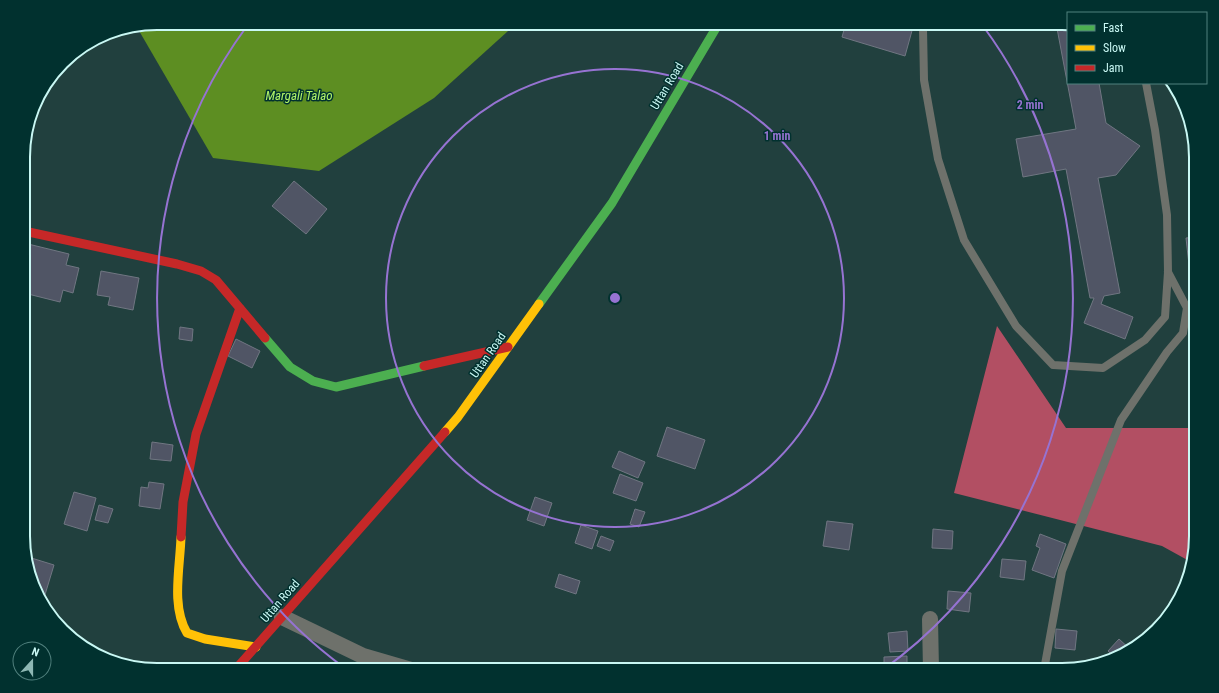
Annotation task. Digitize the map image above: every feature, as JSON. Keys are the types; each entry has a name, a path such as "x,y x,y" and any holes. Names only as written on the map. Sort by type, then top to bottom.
{"street":[{"name":"Uttan Road","path":"242,663 458,417 612,203 715,30"},
{"path":"30,232 177,264 202,271 216,280 290,367 313,381 336,387 508,347"},
{"path":"240,308 196,434 183,502 178,599 180,621 187,633 205,639 256,646"},
{"path":"282,617 363,656 387,663"},
{"path":"930,619 931,663"}],"lane":[{"path":"923,30 924,80 938,159 964,240 1016,326 1053,365 1103,368 1145,340 1165,317 1168,272 1167,215 1156,130 1146,84"},
{"path":"1045,663 1062,570 1121,420 1167,352 1183,333 1187,308 1168,272"}],"shaded area":[{"path":"997,326 1066,428 1189,428 1189,545 1187,560 1162,546 954,493"}],"water":[{"name":"Margali Talao","path":"509,30 434,98 319,171 213,158 139,31"}],"building":[{"path":"844,30 912,30 905,56 842,37"},
{"path":"1057,30 1067,30 1067,81"},
{"path":"1068,84 1099,84 1106,123 1140,146 1116,175 1098,178 1120,293 1104,296 1101,304 1133,317 1125,339 1084,323 1094,298 1090,298 1066,169 1023,177 1016,139 1076,129"},
{"path":"294,181 327,209 306,234 272,206"},
{"path":"1186,238 1189,238 1189,265"},
{"path":"30,244 69,254 66,265 79,268 73,293 63,290 60,302 30,294"},
{"path":"101,271 139,278 133,310 108,305 110,297 97,295"},
{"path":"180,327 193,329 192,341 179,339"},
{"path":"236,339 260,351 252,368 228,356"},
{"path":"667,427 705,440 695,469 657,456"},
{"path":"152,442 173,445 171,461 150,459"},
{"path":"619,451 645,462 638,478 612,467"},
{"path":"620,474 643,483 636,501 613,493"},
{"path":"149,482 164,484 160,509 139,506 141,487 148,488"},
{"path":"74,492 96,498 87,531 64,524"},
{"path":"535,497 552,503 544,526 527,520"},
{"path":"99,505 113,509 108,523 95,520"},
{"path":"635,509 645,512 639,527 630,524"},
{"path":"827,521 853,524 849,550 823,546"},
{"path":"581,525 598,531 592,549 575,543"},
{"path":"933,529 953,531 952,549 932,548"},
{"path":"1040,534 1066,544 1054,578 1032,570 1040,548 1036,546"},
{"path":"601,536 614,541 610,551 597,546"},
{"path":"32,558 54,565 45,595 34,569"},
{"path":"1002,559 1026,561 1024,580 1000,577"},
{"path":"559,574 580,581 576,594 555,587"},
{"path":"948,591 971,593 969,612 947,609"},
{"path":"1056,629 1077,631 1075,650 1055,648"},
{"path":"907,631 908,651 890,652 888,633"},
{"path":"1119,639 1126,646 1110,653 1108,651"},
{"path":"907,656 907,663 884,663 884,657"}],"traffic: fast":[{"path":"539,304 612,203 715,30"},
{"path":"265,338 290,367 313,381 336,387 424,366"}],"traffic: slow":[{"path":"445,432 458,417 539,304"},
{"path":"181,537 178,574 178,599 179,611 187,633 205,639 256,647"}],"traffic: jam":[{"path":"30,232 177,264 201,271 216,280 265,338"},
{"path":"181,537 183,502 196,434 240,308"},
{"path":"424,366 508,347"},
{"path":"241,663 445,432"}]}
